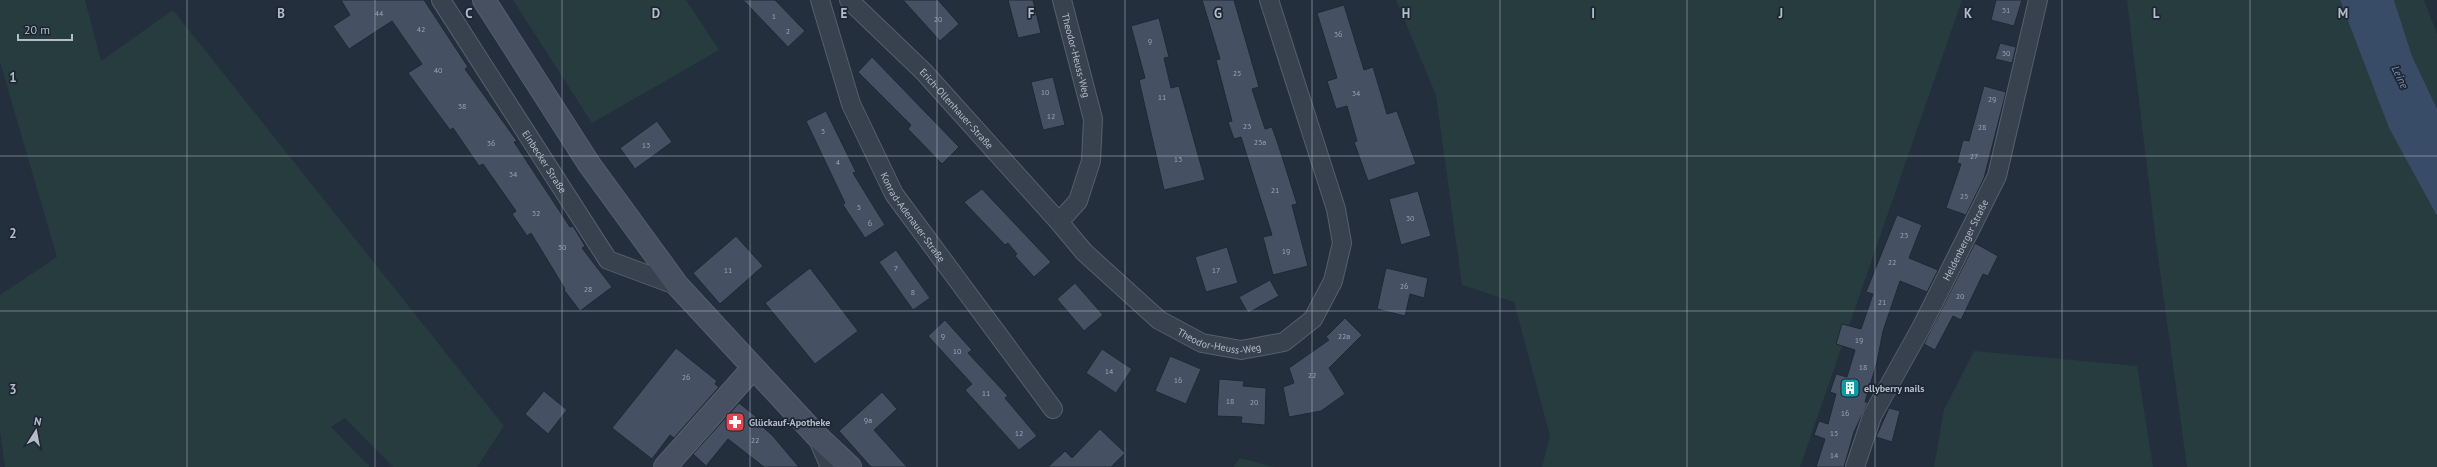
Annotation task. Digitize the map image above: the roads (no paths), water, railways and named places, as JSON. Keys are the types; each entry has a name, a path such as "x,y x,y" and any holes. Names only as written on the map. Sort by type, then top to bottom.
{"street":[{"name":"Einbecker Straße","path":"441,0 608,260 678,286"},
{"name":"Einbecker Straße","path":"484,0 589,164 678,286 816,436 850,467"},
{"name":"Konrad-Adenauer-Straße","path":"820,0 852,104 894,194 1053,409"},
{"name":"Erich-Ollenhauer-Straße","path":"849,0 924,72 1059,222"},
{"name":"Theodor-Heuss-Weg","path":"1062,0 1093,119 1091,161 1078,201 1059,222 1084,252 1159,320 1202,343 1241,350 1284,342 1313,319 1333,281 1342,243 1336,208 1269,0"},
{"name":"Heldenberger Straße","path":"1855,467 1872,416 1921,328 1997,176 2038,0"},
{"path":"665,467 752,368"},
{"path":"816,436 830,467"}],"water":[{"name":"Leine","path":"2340,0 2394,0 2412,56 2437,109 2437,216 2389,128"}],"place":[{"name":"ellyberry nails","path":"1850,388"},
{"name":"Glückauf-Apotheke","path":"735,422"}]}
